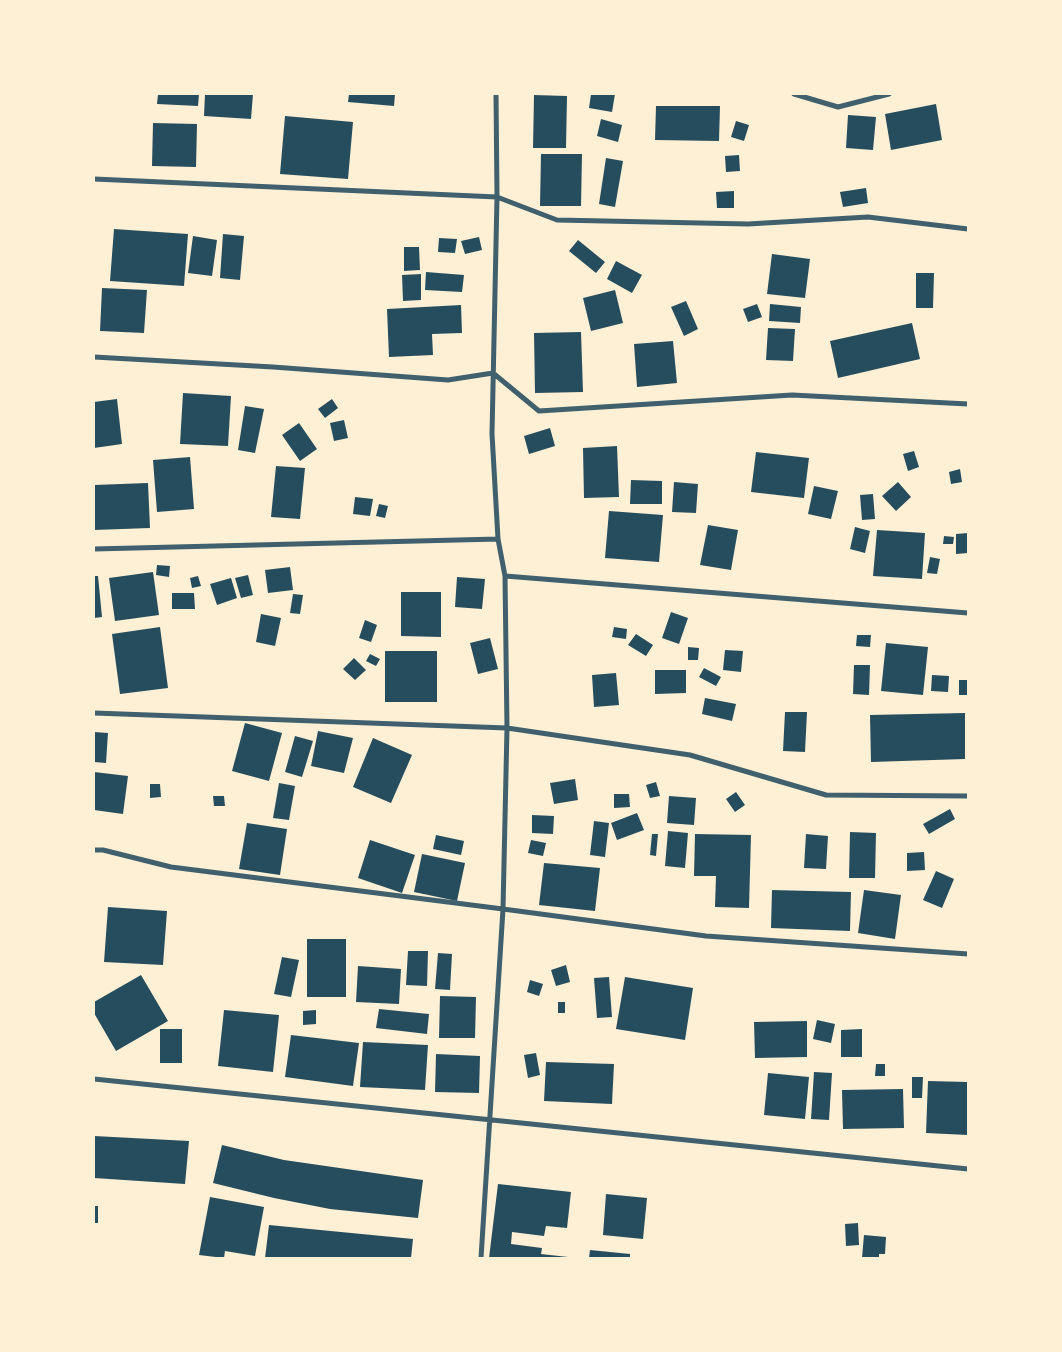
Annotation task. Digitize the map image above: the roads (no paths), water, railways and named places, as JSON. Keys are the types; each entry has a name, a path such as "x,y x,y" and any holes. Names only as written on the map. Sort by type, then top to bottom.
{"street":[{"path":"482,1258 503,908 507,728 505,576 498,539 492,434 497,197 496,94"},
{"path":"794,94 838,107 889,94"},
{"path":"94,179 497,197 557,220 748,224 868,218 968,229"},
{"path":"94,357 273,367 448,380 493,373 539,411 792,395 968,404"},
{"path":"94,549 498,539"},
{"path":"505,576 968,613"},
{"path":"94,713 507,728 690,755 826,796 968,796"},
{"path":"94,850 103,850 171,867 503,908 706,936 968,954"},
{"path":"94,1079 968,1169"}]}
